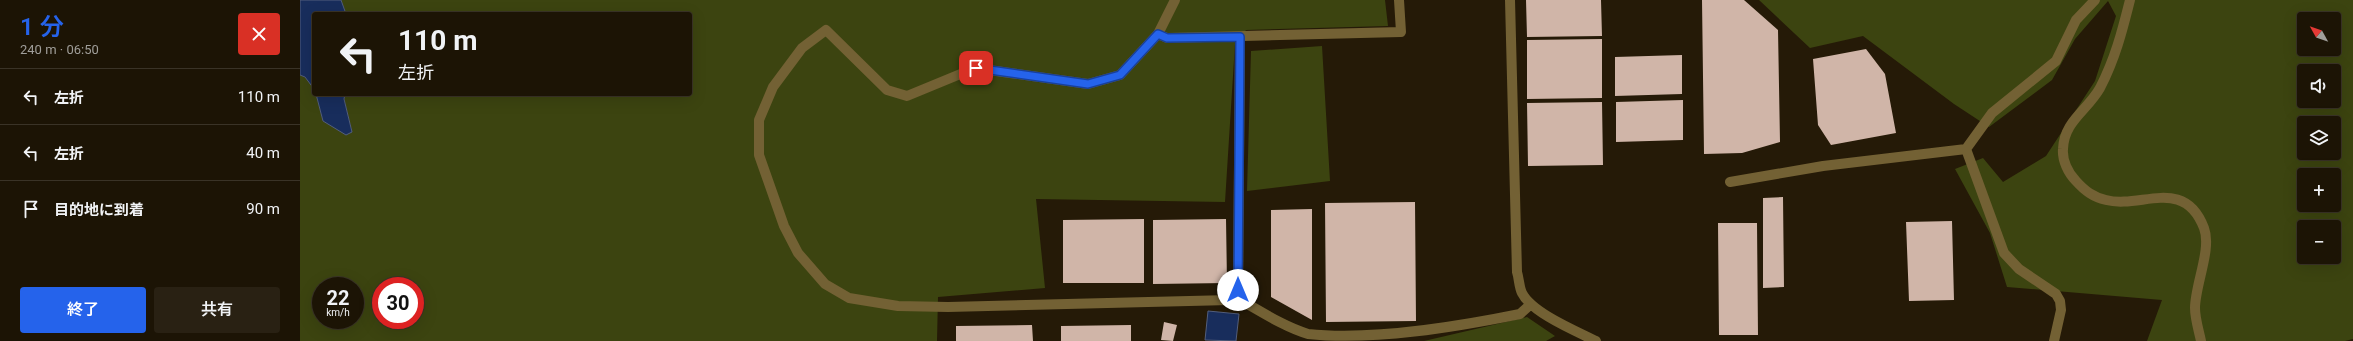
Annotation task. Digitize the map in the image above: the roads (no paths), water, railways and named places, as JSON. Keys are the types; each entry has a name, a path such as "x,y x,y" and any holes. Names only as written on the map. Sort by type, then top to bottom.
{"street":[{"path":"1175,0 1158,34 1120,75 1088,84 976,68 907,96 887,90 826,30 802,48 773,87 759,120 759,155 784,226 798,253 825,284 849,298 898,306 948,307 1230,300 1235,297 1238,290 1240,37"},
{"path":"1158,34 1167,38 1401,32 1399,0"},
{"path":"1510,0 1517,272 1522,294 1531,304 1556,320 1596,341"},
{"path":"1730,182 1823,166 1966,148 1992,113 2056,61 2076,20 2095,0"},
{"path":"2130,0 2117,54 2099,90 2073,120 2064,137 2063,154 2069,175 2088,194 2106,201 2120,201 2164,196 2178,200 2193,210 2204,228 2206,242 2195,308 2201,341"},
{"path":"1966,148 2004,253 2019,269 2056,294 2060,301 2061,310 2054,341"},
{"path":"1235,297 1294,329 1310,334 1341,340 1397,339 1520,314 1531,304"}],"water":[{"path":"300,0 341,0 345,12 312,12 312,86 305,77 300,75"},
{"path":"317,96 345,96 352,132 346,135 323,121"},
{"path":"1208,311 1239,314 1236,341 1205,340"}]}
